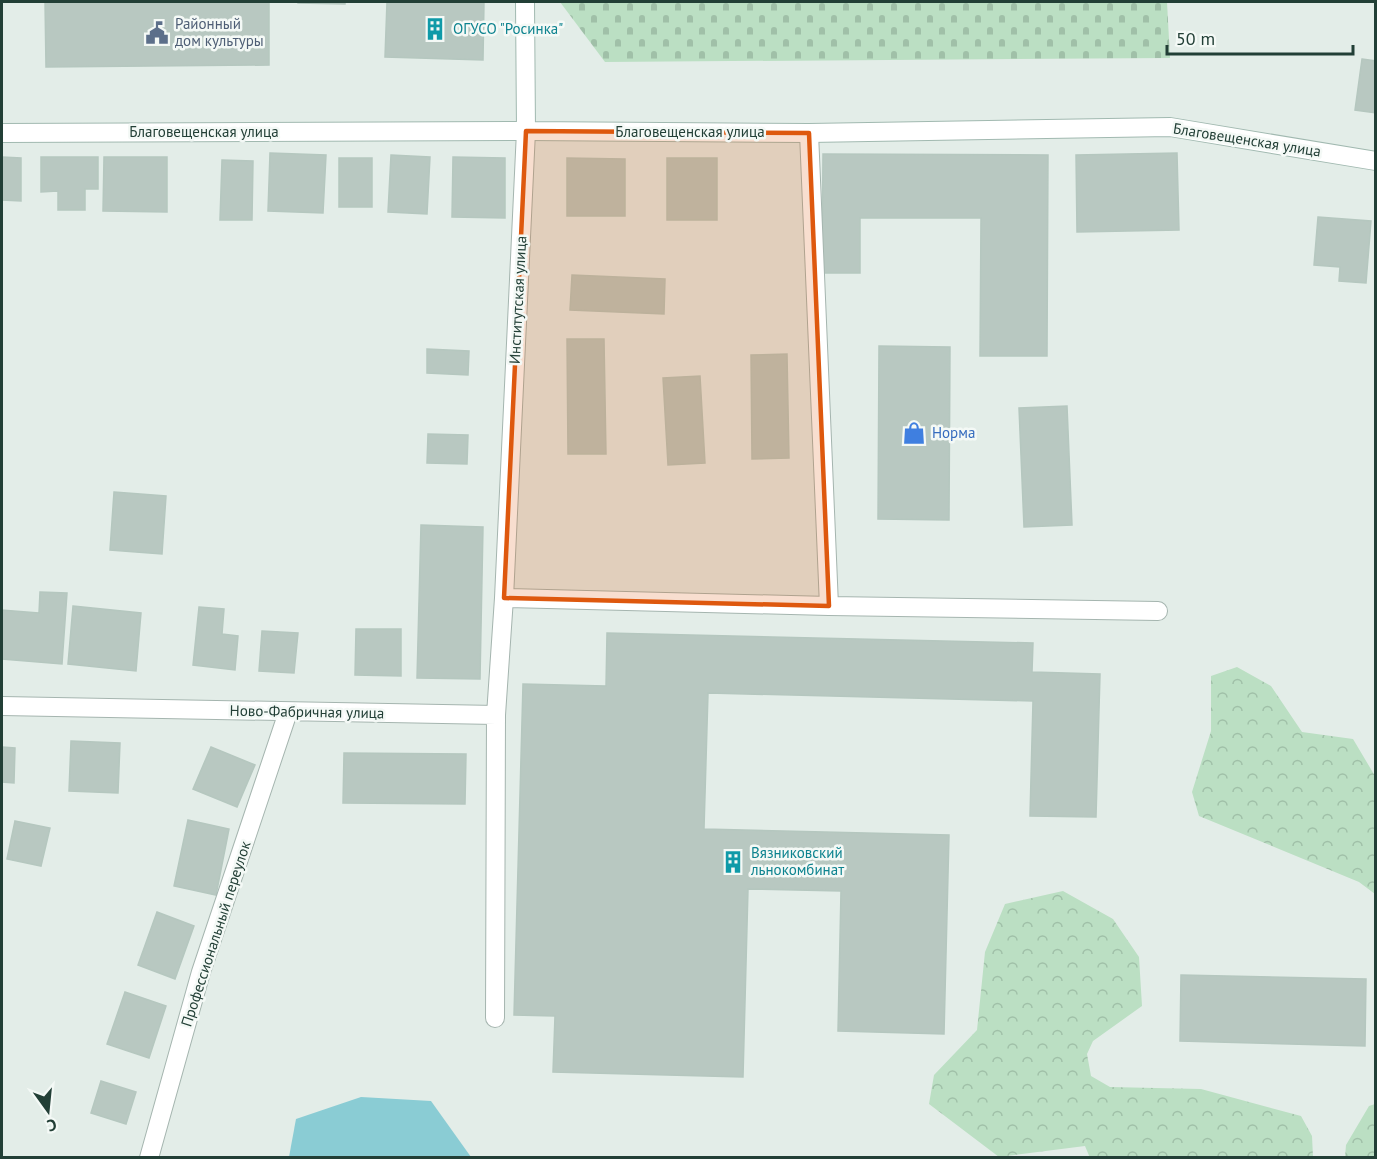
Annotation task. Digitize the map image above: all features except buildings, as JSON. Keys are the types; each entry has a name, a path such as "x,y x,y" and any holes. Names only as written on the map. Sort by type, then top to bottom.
{"street":[{"name":"Институтская улица","path":"504,598 526,131 525,2"},
{"name":"Благовещенская улица","path":"2,133 809,132 1170,127 1376,161"},
{"path":"809,132 829,606"},
{"path":"495,1018 496,715 504,598 1158,611"},
{"name":"Ново-Фабричная улица","path":"2,706 496,715"},
{"name":"Профессиональный переулок","path":"149,1158 201,972 288,712"}],"highlighted area":[{"path":"526,131 809,133 829,606 504,598"}],"green space":[{"path":"560,2 1167,2 1170,58 605,62"},
{"path":"1237,667 1271,686 1302,732 1353,739 1375,776 1375,894 1359,882 1199,816 1192,792 1211,731 1211,676"},
{"path":"1063,891 1113,919 1139,957 1142,1006 1093,1041 1087,1054 1091,1076 1110,1087 1201,1089 1301,1116 1312,1136 1313,1157 1090,1158 1085,1146 999,1157 929,1104 934,1075 977,1030 985,952 1005,904"},
{"path":"1375,1104 1375,1157 1345,1157 1346,1145 1369,1106"}],"water":[{"path":"361,1097 431,1101 471,1157 289,1157 296,1119"}],"place":[{"name":"ОГУСО \"Росинка\"","path":"435,29"},
{"name":"Районный дом культуры","path":"157,33"},
{"name":"Норма","path":"914,433"},
{"name":"Вязниковский льнокомбинат","path":"733,862"}]}
